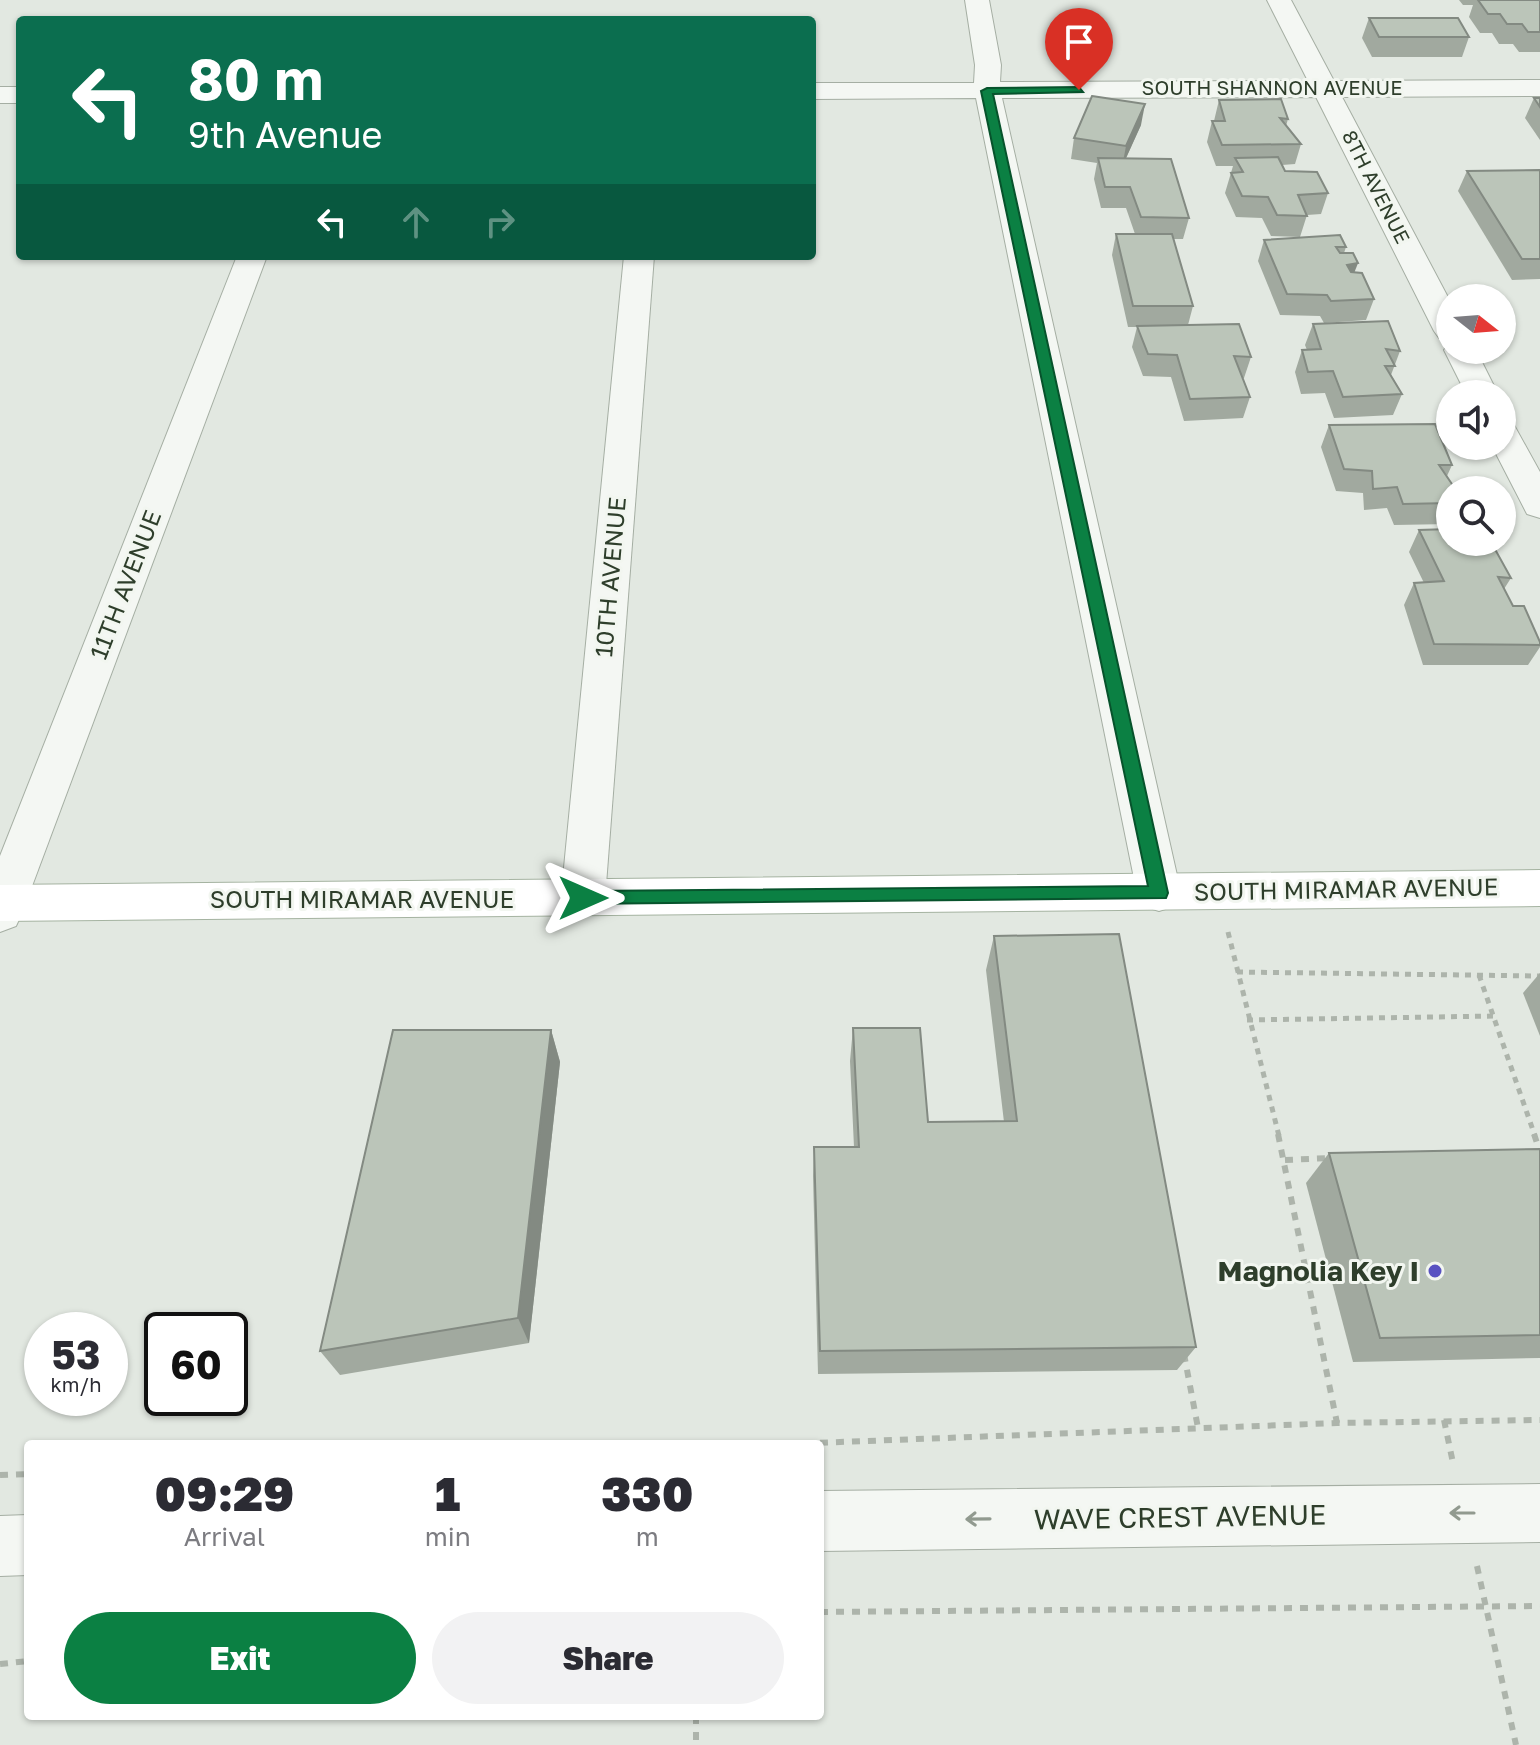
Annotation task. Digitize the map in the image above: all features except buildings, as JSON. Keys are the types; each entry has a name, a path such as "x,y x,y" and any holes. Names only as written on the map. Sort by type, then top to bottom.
{"main road":[{"name":"SOUTH MIRAMAR AVENUE","path":"1,906 1540,888"}],"street":[{"path":"977,0 988,65 987,91 1159,893"},
{"name":"8TH AVENUE","path":"1279,0 1436,304"},
{"name":"SOUTH SHANNON AVENUE","path":"816,91 1540,88"},
{"name":"11TH AVENUE","path":"1,906 250,260"},
{"name":"10TH AVENUE","path":"583,898 639,260"},
{"path":"1516,459 1540,506"},
{"name":"WAVE CREST AVENUE","path":"824,1521 1540,1513"},
{"path":"0,1546 24,1545"}],"path":[{"path":"1226,923 1247,1020 1285,1160 1337,1423"},
{"path":"1237,972 1540,976"},
{"path":"1479,975 1540,1152 1524,1153"},
{"path":"1247,1020 1495,1016"},
{"path":"1285,1160 1333,1158"},
{"path":"1183,1349 1198,1428"},
{"path":"824,1443 1337,1423 1540,1420"},
{"path":"0,1475 24,1474"},
{"path":"1464,1513 1516,1745"},
{"path":"824,1612 1540,1606"},
{"path":"0,1664 24,1661"},
{"path":"696,1720 696,1745"}],"place":[{"name":"Magnolia Key I","path":"1435,1271"}],"route":[{"path":"583,898 1159,893 987,91 1079,90"}]}
